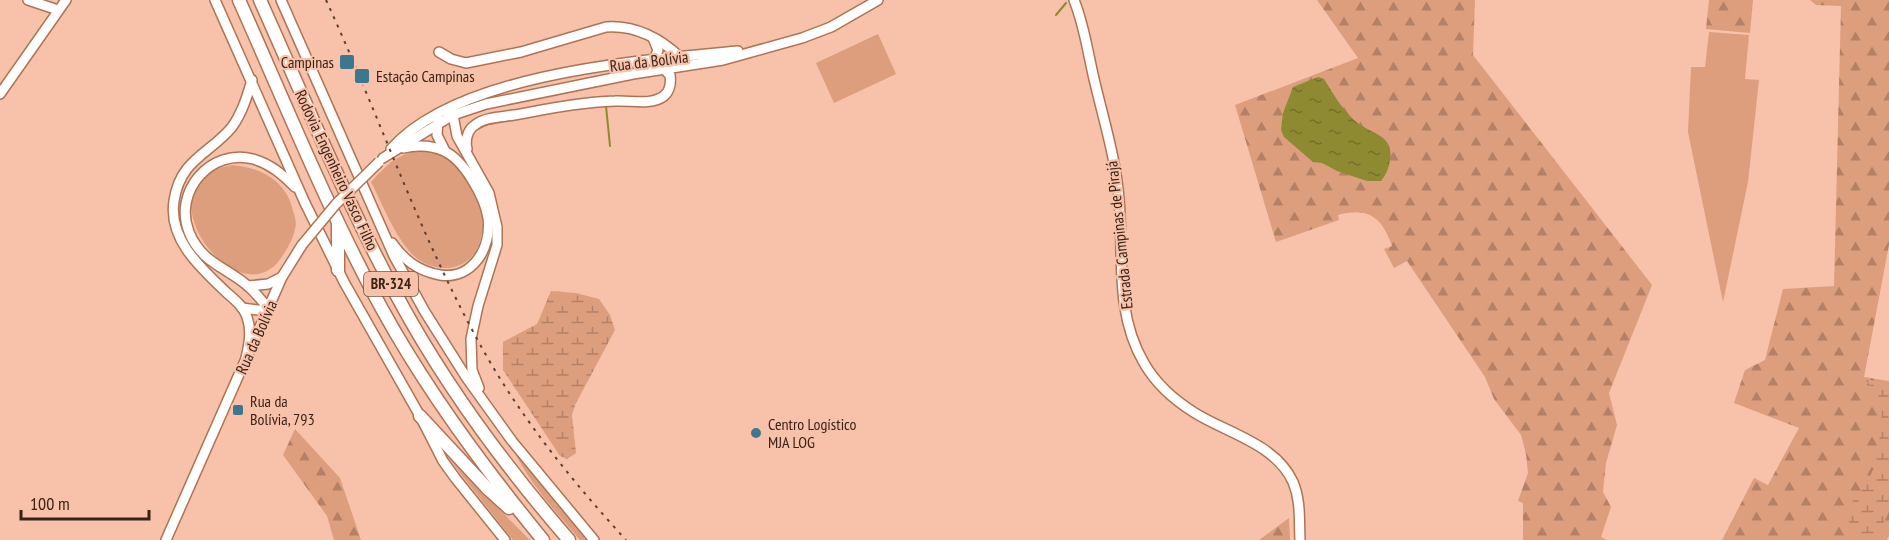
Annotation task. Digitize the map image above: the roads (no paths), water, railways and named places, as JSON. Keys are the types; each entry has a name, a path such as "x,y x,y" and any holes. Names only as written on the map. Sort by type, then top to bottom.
{"highway":[{"name":"Rodovia Engenheiro Vasco Filho","path":"239,0 338,220 383,310 430,387 505,494 543,540"},
{"name":"Rodovia Engenheiro Vasco Filho","path":"260,0 364,234 399,299 487,439 569,540"},
{"path":"338,220 338,270"},
{"path":"420,416 487,489 543,540"}],"main road":[{"path":"28,0 58,10"},
{"path":"0,94 66,0"},
{"path":"215,0 299,191 338,270 443,460 505,540"},
{"path":"282,0 394,256 425,312 496,418 532,466 594,540"},
{"name":"Rua da Bolívia","path":"381,160 453,115 486,104 633,74 723,60 802,38 831,27 878,0"},
{"name":"Estrada Campinas de Pirajá","path":"1074,0 1085,36 1115,170 1119,198 1121,277 1125,306 1138,352 1152,376 1179,402 1194,413 1264,450 1287,471 1298,498 1299,540"},
{"path":"439,52 451,59 466,63 521,52 606,27 617,26 629,27 653,38 680,57 687,66"},
{"path":"469,158 465,141 470,130 477,123 558,107 615,100 654,100 666,95 670,75 654,60 658,54 653,38"},
{"name":"Rua da Bolívia","path":"166,540 282,277 302,245 336,204 401,138 440,113 484,93 567,72 758,49"},
{"path":"246,358 250,334 247,316 186,249 176,227 173,203 176,189 189,166 237,120 252,80"},
{"path":"440,113 437,135 445,151"},
{"path":"453,115 455,132 489,193 497,227 497,245 474,322 470,352 472,370 477,384 496,418"},
{"path":"383,231 414,267 434,274 455,275 464,273 481,255 488,234 485,206 478,190 456,159 445,151 423,146 398,149"},
{"path":"268,309 248,286 212,261 194,241 185,213 188,194 193,183 208,166 224,159 240,157 273,167 299,191"},
{"path":"248,286 268,284 282,277"},
{"path":"242,308 268,309"}],"water":[{"path":"1318,77 1324,79 1354,120 1380,136 1389,145 1390,163 1381,181 1367,181 1337,171 1322,163 1313,162 1284,137 1281,130 1283,113 1293,87"}],"waterway":[{"path":"1056,15 1066,3"},
{"path":"606,106 610,146"}],"railway":[{"path":"326,0 419,219 482,348 530,424 586,495 626,540"}],"place":[{"name":"Campinas","path":"347,62"},
{"name":"Estação Campinas","path":"362,76"},
{"name":"Rua da Bolívia, 793","path":"238,410"},
{"name":"Centro Logístico MJA LOG","path":"756,433"}]}
